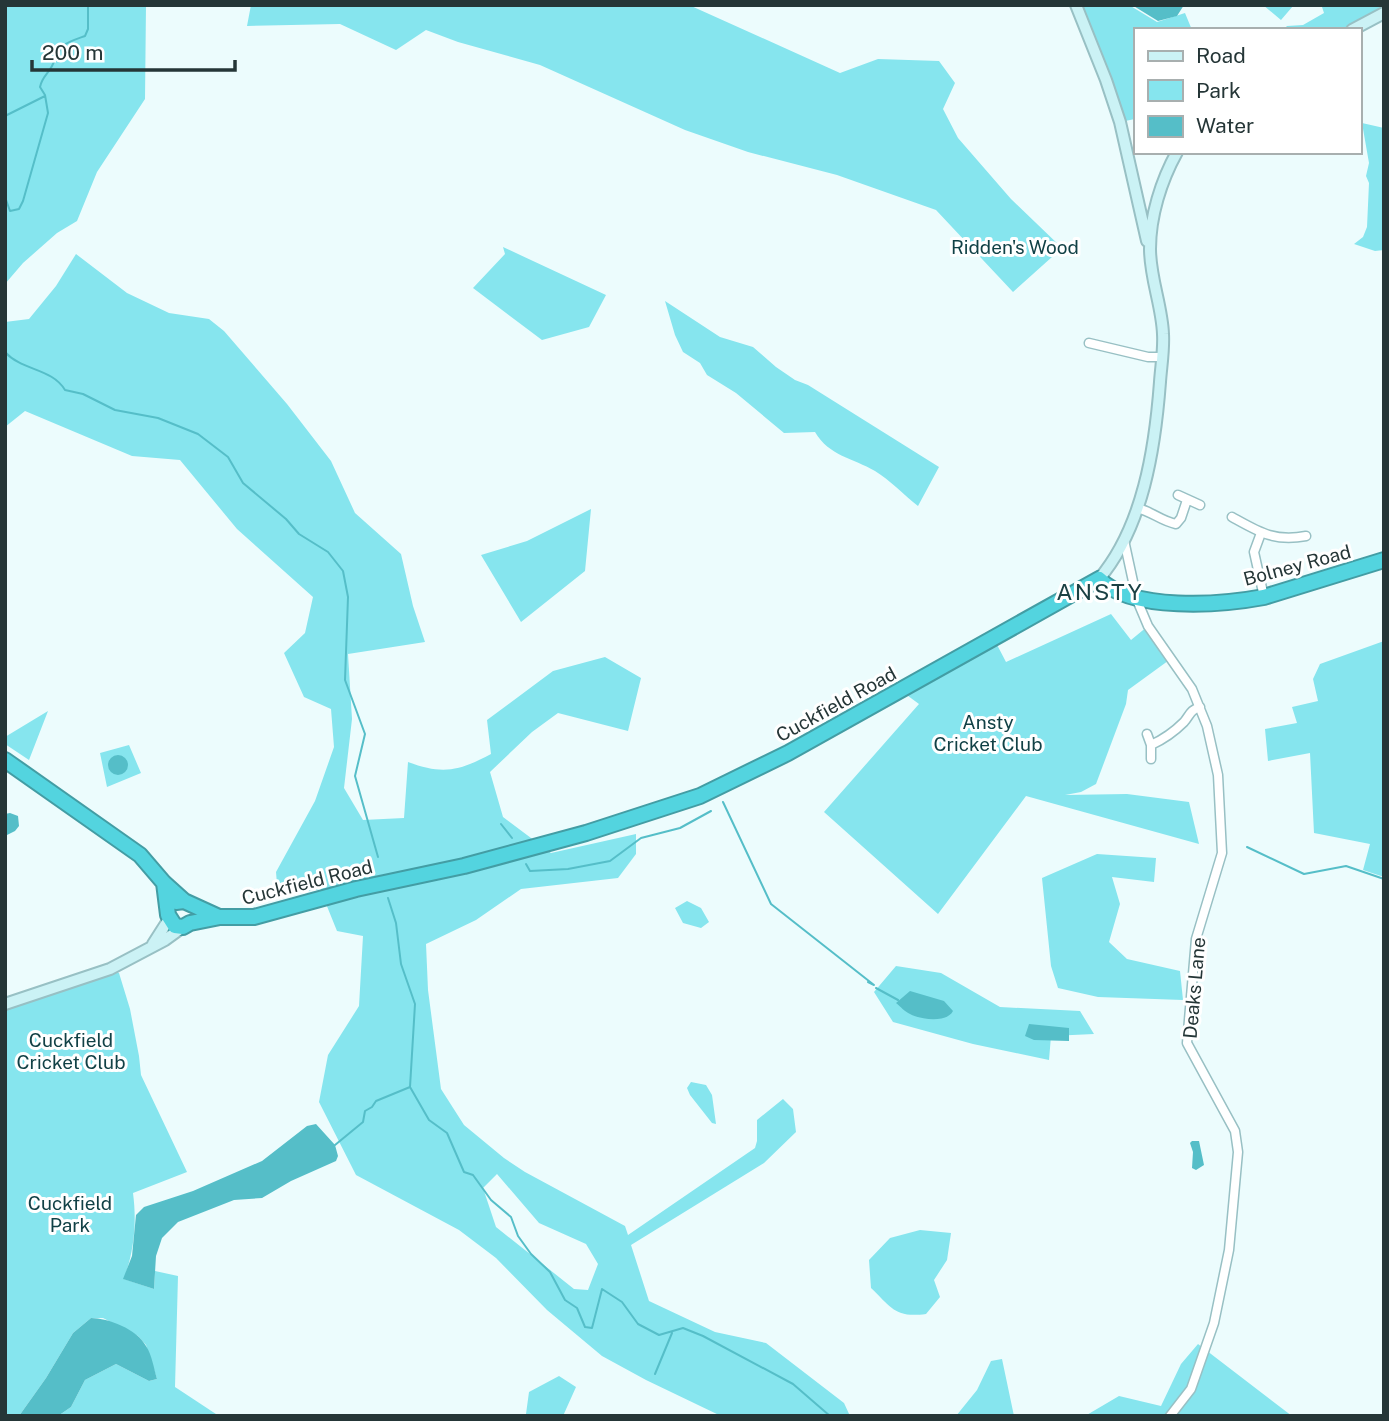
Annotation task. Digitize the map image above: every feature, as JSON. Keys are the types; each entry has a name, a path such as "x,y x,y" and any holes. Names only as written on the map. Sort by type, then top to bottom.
{"highway":[{"name":"Bolney Road","path":"1099,579 1115,592 1138,600 1194,603 1264,597 1384,560"},
{"name":"Cuckfield Road","path":"187,925 220,918 254,916 356,889 464,866 586,833 700,796 788,753 1099,579"},
{"name":"Cuckfield Road","path":"5,760 140,855 187,904 220,918"},
{"path":"164,883 169,915 175,926 187,925 194,914 187,904 173,904 169,915"}],"main road":[{"path":"1076,5 1120,122 1148,224"},
{"path":"1356,28 1384,13"},
{"name":"Cuckfield Road","path":"1099,579 1116,555 1137,508 1157,414 1164,334 1148,224 1176,154"},
{"path":"153,944 169,915"},
{"path":"5,1004 110,969 165,940 187,925"}],"street":[{"path":"1089,343 1148,357 1162,357"},
{"path":"1178,495 1200,505"},
{"path":"1137,508 1148,510 1155,517 1176,524 1181,519 1187,500"},
{"path":"1232,517 1261,533 1290,539 1306,536"},
{"path":"1261,533 1254,552 1264,597"},
{"name":"Deaks Lane","path":"1124,540 1138,600 1148,626 1192,689 1207,726 1218,775 1222,853 1196,939 1187,1043 1235,1131 1238,1152 1229,1250 1214,1323 1191,1389 1170,1416"},
{"path":"1151,745 1185,721 1192,710 1200,707"},
{"path":"1147,734 1151,745 1151,759"}],"green space":[{"path":"5,5 146,5 145,99 97,172 77,221 57,233 23,263 5,284"},
{"name":"Ridden's Wood","path":"251,5 689,5 840,73 878,59 939,61 955,83 943,109 958,138 1011,199 1062,248 1013,292 936,210 837,175 748,152 685,130 540,65 426,30 396,50 340,24 247,26"},
{"path":"1076,5 1129,5 1157,22 1185,13 1191,28 1134,28 1134,119 1120,122"},
{"path":"1263,5 1291,5 1293,6 1281,20"},
{"path":"1320,5 1384,5 1384,20 1361,31 1361,28 1285,28 1303,25 1324,13"},
{"path":"1362,123 1384,128 1384,250 1375,251 1354,244 1363,237 1367,227 1369,183 1366,176 1369,163"},
{"path":"503,247 606,295 589,327 542,340 473,288 505,254"},
{"path":"76,254 127,293 169,313 209,319 224,331 287,404 331,461 355,513 401,554 413,606 425,642 348,654 352,719 344,788 363,820 404,818 408,762 441,770 460,767 491,754 487,720 553,671 605,657 641,678 628,731 558,713 532,732 490,772 503,817 551,853 636,834 636,854 618,878 521,889 476,920 426,944 428,990 441,1089 464,1125 504,1158 625,1226 628,1235 755,1148 757,1120 783,1099 793,1109 796,1132 764,1163 631,1245 649,1301 715,1332 766,1343 844,1403 850,1416 721,1416 646,1380 602,1356 547,1310 496,1258 459,1230 356,1175 319,1102 328,1055 359,1006 363,936 337,931 320,889 278,896 276,872 315,801 334,747 331,709 304,697 284,653 305,633 313,597 237,529 180,460 132,456 25,411 5,427 5,322 29,319 56,286","holes":["497,1174 539,1223 586,1244 598,1264 588,1290 574,1289 496,1227 483,1188"]},
{"path":"665,301 720,337 753,347 795,380 808,385 939,467 918,506 881,475 827,446 815,432 784,433 736,393 707,375 700,363 683,352"},
{"path":"591,509 585,571 521,622 481,555 527,541"},
{"name":"Ansty Cricket Club","path":"1111,614 1131,640 1148,626 1172,658 1128,690 1126,704 1096,784 1081,792 1065,795 1127,794 1189,802 1199,844 1026,796 938,914 824,812 919,704 900,690 994,639 1006,662"},
{"path":"1384,641 1384,877 1363,870 1370,844 1314,833 1310,753 1268,761 1265,729 1297,723 1292,707 1318,701 1313,679 1320,664"},
{"path":"48,711 29,760 5,744 5,737"},
{"path":"129,745 141,773 107,787 100,753"},
{"path":"1097,854 1156,858 1154,882 1112,877 1120,904 1109,942 1127,959 1180,971 1183,1000 1098,997 1058,988 1051,966 1042,878"},
{"path":"687,901 701,908 709,922 701,928 683,923 675,908"},
{"path":"896,966 941,973 1000,1007 1080,1011 1094,1034 1051,1036 1049,1060 973,1044 893,1022 874,992"},
{"path":"110,969 119,973 130,1009 141,1075 187,1172 133,1193 134,1237 124,1279 154,1289 155,1271 178,1276 175,1387 219,1416 58,1416 71,1407 85,1380 116,1364 149,1381 157,1379 146,1345 138,1336 103,1318 91,1318 73,1333 19,1416 5,1416 5,1004"},
{"path":"691,1082 706,1085 712,1095 716,1124 712,1123 690,1095 687,1088"},
{"path":"920,1230 951,1233 947,1260 934,1280 940,1297 926,1314 901,1313 889,1306 871,1288 869,1260 890,1238"},
{"path":"1198,1344 1292,1416 1085,1416 1119,1396 1161,1406 1181,1364"},
{"path":"1002,1359 1014,1416 956,1416 977,1390 991,1361"},
{"path":"559,1376 576,1387 563,1416 526,1414 529,1392"}],"water":[{"path":"1132,5 1184,5 1177,16 1158,21"},
{"path":"118,755 125,758 128,765 125,772 118,775 111,772 108,765 111,758"},
{"path":"5,814 18,816 19,826 7,835"},
{"path":"910,991 944,1001 953,1011 940,1019 921,1018 910,1014 896,1003"},
{"path":"1029,1024 1069,1028 1069,1041 1034,1040 1025,1036"},
{"path":"316,1124 335,1145 338,1156 336,1161 291,1181 262,1198 234,1200 178,1222 162,1238 156,1256 154,1289 123,1279 132,1256 136,1215 144,1207 193,1191 262,1161 307,1126"},
{"path":"1192,1141 1199,1141 1204,1165 1196,1170 1192,1168"},
{"path":"91,1318 114,1322 136,1334 148,1350 157,1379 149,1381 116,1364 85,1380 71,1407 58,1416 19,1416 73,1333"}],"waterway":[{"path":"5,197 10,211 19,209 48,113 41,84 63,46 85,36 88,29 88,5"},
{"path":"5,116 45,96"},
{"path":"5,352 20,363 53,377 65,390 83,394 115,410 158,418 198,434 228,457 243,483 286,519 299,534 328,552 343,571 348,597 345,680 365,734 355,776 378,857"},
{"path":"723,802 771,904 874,985 868,982"},
{"path":"526,864 530,871 568,869 610,861 641,838 680,828 711,811"},
{"path":"501,824 512,838"},
{"path":"1247,847 1304,874 1346,866 1384,879"},
{"path":"388,898 396,923 401,964 415,1004 410,1087 429,1120 447,1133 464,1172 473,1175 491,1200 511,1217 518,1236 531,1254 550,1272 565,1300 577,1308 585,1327 592,1328 602,1289 622,1302 638,1324 659,1335 683,1328 703,1336 793,1384 830,1416"},
{"path":"876,988 898,1000"},
{"path":"335,1145 363,1122 365,1111 376,1101 410,1087"},
{"path":"655,1374 672,1333"}],"district":[{"name":"ANSTY","path":"1100,592"}],"park label":[{"name":"Cuckfield Cricket Club","path":"71,1051"},
{"name":"Cuckfield Park","path":"70,1214"}]}
